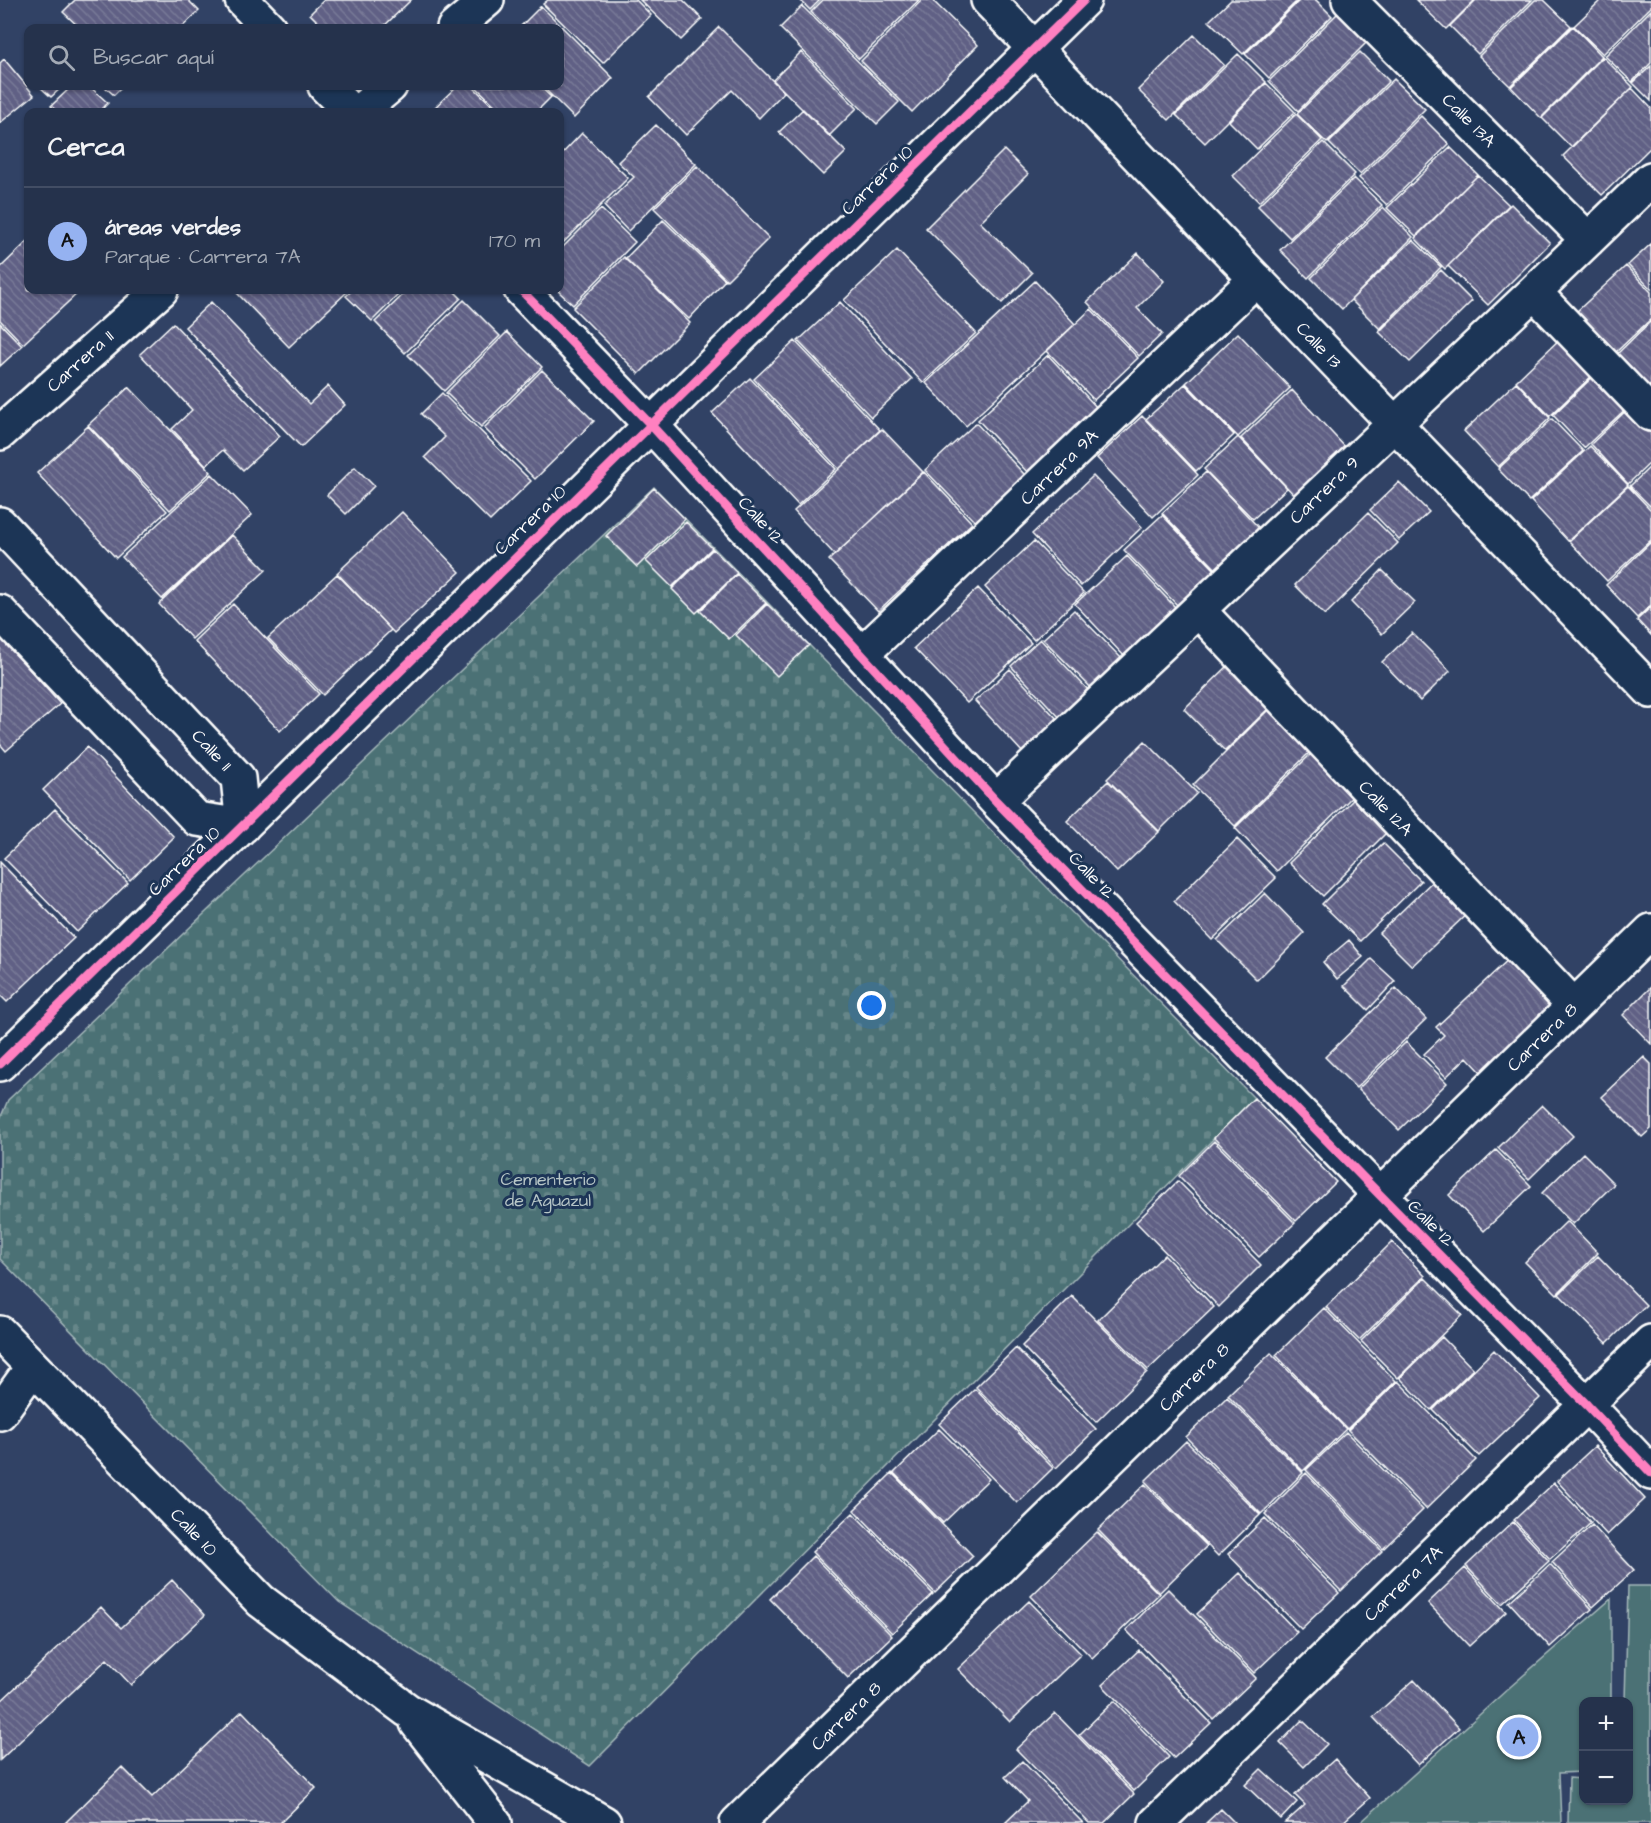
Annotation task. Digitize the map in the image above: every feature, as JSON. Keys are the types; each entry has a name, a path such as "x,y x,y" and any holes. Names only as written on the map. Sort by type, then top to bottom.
{"street":[{"path":"242,0 265,24"},
{"path":"459,24 487,0"},
{"name":"Calle 13","path":"988,0 1651,691"},
{"name":"Carrera 10","path":"0,1064 1084,0"},
{"name":"Calle 13A","path":"1349,0 1588,240"},
{"path":"329,90 347,108"},
{"path":"364,108 385,90"},
{"name":"Carrera 9","path":"996,801 1651,180"},
{"name":"Carrera 9A","path":"862,654 1256,279"},
{"path":"1534,292 1651,414"},
{"name":"Carrera 11","path":"0,433 156,294"},
{"name":"Calle 12","path":"525,294 651,425 996,801 1651,1473"},
{"name":"Calle 11","path":"0,524 238,778 243,826"},
{"name":"Calle 12A","path":"1198,610 1574,1006"},
{"path":"0,612 197,819 243,826"},
{"name":"Carrera 8","path":"737,1823 1651,931"},
{"name":"Calle 10","path":"0,1333 261,1601 407,1710 603,1823"},
{"name":"Carrera 7A","path":"1156,1823 1651,1342"},
{"path":"0,1413 32,1368"},
{"name":"Calle 10","path":"407,1710 495,1823"}],"green space":[{"name":"Cementerio de Aguazul","path":"654,487 1254,1098 590,1766 339,1602 0,1259 0,1119 8,1100"},
{"path":"1628,1586 1651,1586 1651,1823 1568,1823 1569,1778 1579,1779 1579,1805 1633,1805 1633,1697 1625,1697"},
{"path":"1611,1599 1611,1697 1579,1697 1579,1772 1559,1773 1561,1823 1360,1823"}],"building":[{"path":"75,0 188,0 199,11 185,24 76,24 63,12"},
{"path":"324,0 411,0 386,24 320,24 310,14"},
{"path":"548,0 636,0 651,15 603,63 543,4"},
{"path":"640,0 683,0 702,19 681,40"},
{"path":"800,0 820,0 810,10"},
{"path":"823,0 919,0 859,59 811,12"},
{"path":"922,0 932,0 978,45 912,112 861,61"},
{"path":"1231,0 1298,0 1243,54 1209,21"},
{"path":"1300,0 1316,0 1332,16 1269,78 1245,54"},
{"path":"1416,0 1475,0 1446,29"},
{"path":"1476,0 1532,0 1478,54 1450,26"},
{"path":"1535,0 1544,0 1571,26 1510,86 1479,56"},
{"path":"1601,0 1651,0 1651,7 1603,54 1574,26"},
{"path":"541,6 559,24 523,24"},
{"path":"802,6 899,102 877,124 780,28"},
{"path":"1651,10 1651,63 1632,82 1605,56"},
{"path":"1339,12 1368,41 1298,111 1269,81"},
{"path":"1573,26 1602,56 1541,118 1511,87"},
{"path":"719,27 784,92 759,118 732,90 686,135 649,97"},
{"path":"564,29 613,78 574,118 546,90 564,90"},
{"path":"1194,35 1224,65 1169,120 1138,90"},
{"path":"801,52 857,108 829,136 773,80"},
{"path":"1360,52 1389,81 1327,143 1297,114"},
{"path":"1238,54 1266,82 1205,143 1176,115"},
{"path":"1603,57 1633,87 1571,147 1542,118"},
{"path":"4,59 24,83 24,90 30,90 34,95 0,123 0,63"},
{"path":"1651,66 1651,101 1633,83"},
{"path":"1394,79 1425,109 1360,174 1329,143"},
{"path":"1266,83 1295,112 1257,149 1229,121"},
{"path":"1632,88 1651,108 1651,147 1602,195 1563,156"},
{"path":"43,90 59,90 51,97"},
{"path":"68,90 93,90 108,103 103,108 53,108 51,106"},
{"path":"108,90 119,90 114,95"},
{"path":"453,90 476,90 495,108 434,108"},
{"path":"479,90 543,90 551,97 540,108 498,108"},
{"path":"803,109 846,152 823,175 779,132"},
{"path":"1296,114 1322,140 1259,202 1233,176"},
{"path":"1421,116 1449,144 1387,205 1359,178"},
{"path":"656,125 696,164 628,231 604,206 634,177 618,162"},
{"path":"582,133 628,178 564,242 564,152"},
{"path":"1323,142 1355,174 1290,238 1258,206"},
{"path":"1450,147 1478,175 1416,236 1387,208"},
{"path":"1004,150 1028,174 980,222 1032,273 1002,303 926,228"},
{"path":"697,166 769,238 727,280 654,208"},
{"path":"1478,175 1509,205 1445,269 1415,238"},
{"path":"1354,178 1382,205 1308,278 1280,250"},
{"path":"1511,204 1550,243 1488,305 1448,266"},
{"path":"1383,207 1413,237 1342,309 1311,278"},
{"path":"601,209 635,242 573,305 561,294 564,294 564,246"},
{"path":"663,220 725,280 689,319 625,259"},
{"path":"1413,240 1441,267 1380,329 1351,300"},
{"path":"1651,244 1651,289 1628,265"},
{"path":"24,245 24,294 77,294 23,344 0,320 0,268"},
{"path":"897,250 976,333 923,383 844,300"},
{"path":"1138,253 1164,281 1137,308 1162,334 1139,356 1087,302"},
{"path":"624,257 690,323 639,374 573,308"},
{"path":"1626,266 1651,292 1651,319 1615,353 1576,312"},
{"path":"1441,270 1472,301 1410,362 1379,332"},
{"path":"1035,281 1075,324 966,426 926,383"},
{"path":"238,294 345,294 289,347"},
{"path":"348,294 399,294 372,321 346,296"},
{"path":"404,294 457,294 461,298 405,353 375,322"},
{"path":"464,300 500,336 444,391 408,355"},
{"path":"211,302 309,404 328,386 345,405 301,447 185,327"},
{"path":"840,302 912,379 871,417 798,341"},
{"path":"1091,309 1138,358 1094,400 1047,351"},
{"path":"1651,321 1651,388 1649,389 1616,355"},
{"path":"0,323 22,346 0,366"},
{"path":"173,323 280,436 243,470 223,450 206,465 172,429 192,410 140,354"},
{"path":"507,332 542,367 481,427 446,393"},
{"path":"1238,333 1290,388 1238,437 1186,383"},
{"path":"1564,335 1598,370 1550,416 1516,381"},
{"path":"795,341 880,430 839,469 754,379"},
{"path":"1048,355 1099,410 1030,475 978,420"},
{"path":"542,370 594,421 535,479 484,428"},
{"path":"1600,370 1632,403 1584,448 1553,415"},
{"path":"750,378 836,469 798,505 712,413"},
{"path":"1516,382 1550,418 1498,467 1464,431"},
{"path":"1185,384 1234,435 1196,471 1146,419"},
{"path":"129,387 211,472 170,510 88,425"},
{"path":"1292,390 1346,448 1295,496 1241,438"},
{"path":"442,393 531,481 490,521 425,457 445,437 421,414"},
{"path":"1634,403 1651,421 1651,462 1628,484 1591,444"},
{"path":"1142,416 1198,475 1153,517 1097,458"},
{"path":"1552,419 1583,451 1529,501 1498,469"},
{"path":"976,423 1025,475 975,522 925,470"},
{"path":"88,426 167,511 116,558 37,473"},
{"path":"882,429 923,472 835,555 794,511"},
{"path":"1238,437 1287,488 1253,519 1204,469"},
{"path":"1590,446 1628,485 1568,541 1531,501"},
{"path":"1651,466 1651,507 1630,486"},
{"path":"355,467 374,486 346,514 327,495"},
{"path":"924,472 972,523 878,611 829,560"},
{"path":"1206,472 1259,528 1216,569 1162,513"},
{"path":"212,474 252,515 162,599 122,557"},
{"path":"1093,476 1142,527 1081,586 1032,534"},
{"path":"1399,482 1429,512 1399,540 1370,510"},
{"path":"1628,486 1651,510 1651,540 1607,581 1569,541"},
{"path":"654,488 685,519 637,567 606,536"},
{"path":"402,512 460,572 394,633 337,573"},
{"path":"1368,513 1398,543 1325,615 1295,585"},
{"path":"1162,515 1216,571 1178,606 1124,550"},
{"path":"686,522 712,548 672,587 646,561"},
{"path":"232,535 266,570 192,639 159,604"},
{"path":"1034,541 1084,593 1034,640 985,587"},
{"path":"1651,542 1651,605 1637,618 1606,585"},
{"path":"713,549 737,573 696,613 672,589"},
{"path":"1127,556 1176,608 1125,657 1075,604"},
{"path":"1382,570 1415,602 1382,634 1351,602"},
{"path":"337,574 391,630 323,695 268,638"},
{"path":"737,574 766,603 729,639 700,611"},
{"path":"978,588 1031,643 967,703 914,648"},
{"path":"233,604 319,694 280,731 194,641"},
{"path":"767,604 809,645 777,676 736,635"},
{"path":"1651,607 1651,635 1637,620"},
{"path":"1074,610 1127,664 1097,694 1043,639"},
{"path":"1412,633 1450,671 1420,701 1382,662"},
{"path":"0,636 60,704 6,751 0,744"},
{"path":"1040,639 1092,694 1063,721 1011,666"},
{"path":"1231,663 1273,704 1225,751 1184,709"},
{"path":"1010,669 1060,722 1024,754 975,701"},
{"path":"1269,709 1311,751 1235,826 1193,785"},
{"path":"1145,741 1197,793 1159,831 1107,779"},
{"path":"87,747 174,837 130,880 43,790"},
{"path":"1314,751 1356,793 1277,871 1235,828"},
{"path":"1108,781 1159,832 1117,872 1067,821"},
{"path":"1357,796 1390,829 1323,896 1289,863"},
{"path":"55,809 128,883 77,932 4,858"},
{"path":"1237,839 1276,878 1212,940 1174,901"},
{"path":"1383,843 1421,881 1360,941 1322,904"},
{"path":"0,862 74,938 7,1002 0,995"},
{"path":"1439,875 1472,909 1412,966 1379,933"},
{"path":"1265,893 1304,933 1257,980 1217,940"},
{"path":"1349,940 1363,957 1337,979 1323,962"},
{"path":"1512,956 1556,1002 1481,1072 1467,1057 1446,1077 1424,1054 1444,1035 1436,1027"},
{"path":"1371,959 1395,981 1368,1010 1344,986"},
{"path":"1651,987 1651,1044 1623,1015"},
{"path":"1396,988 1426,1019 1356,1088 1325,1057"},
{"path":"1406,1042 1447,1083 1399,1130 1358,1089"},
{"path":"1644,1057 1651,1064 1651,1129 1642,1137 1602,1097"},
{"path":"1254,1098 1336,1182 1296,1221 1214,1138"},
{"path":"1542,1105 1573,1136 1529,1179 1498,1148"},
{"path":"1214,1141 1295,1223 1259,1257 1179,1176"},
{"path":"1496,1150 1531,1186 1484,1231 1449,1195"},
{"path":"1583,1153 1614,1184 1573,1224 1542,1193"},
{"path":"1178,1181 1261,1265 1219,1307 1136,1222"},
{"path":"1567,1221 1598,1253 1557,1294 1525,1262"},
{"path":"1392,1242 1425,1276 1359,1340 1326,1307"},
{"path":"1164,1255 1214,1307 1148,1370 1098,1320"},
{"path":"1598,1256 1646,1305 1607,1343 1559,1294"},
{"path":"1425,1278 1462,1315 1398,1378 1361,1341"},
{"path":"1072,1296 1147,1372 1096,1422 1022,1346"},
{"path":"1324,1308 1396,1381 1347,1429 1276,1355"},
{"path":"1442,1337 1473,1369 1431,1410 1400,1378"},
{"path":"1016,1348 1096,1429 1056,1468 976,1387"},
{"path":"1494,1350 1540,1398 1479,1456 1433,1410"},
{"path":"1271,1353 1346,1429 1303,1471 1228,1395"},
{"path":"1398,1381 1476,1460 1426,1509 1348,1430"},
{"path":"975,1389 1053,1468 1017,1503 939,1424"},
{"path":"1227,1397 1303,1473 1261,1514 1186,1437"},
{"path":"939,1429 989,1479 943,1523 894,1473"},
{"path":"1346,1432 1423,1510 1383,1549 1306,1470"},
{"path":"1186,1441 1260,1515 1218,1556 1145,1481"},
{"path":"1595,1446 1645,1499 1607,1535 1557,1481"},
{"path":"892,1473 973,1556 935,1593 854,1510"},
{"path":"1306,1473 1382,1551 1341,1591 1265,1514"},
{"path":"1554,1483 1591,1523 1550,1559 1514,1520"},
{"path":"1145,1484 1207,1546 1159,1593 1098,1530"},
{"path":"853,1513 933,1594 892,1633 812,1552"},
{"path":"1265,1518 1339,1593 1301,1629 1228,1554"},
{"path":"1513,1522 1549,1561 1502,1604 1466,1566"},
{"path":"1592,1525 1634,1570 1593,1607 1552,1562"},
{"path":"1097,1532 1159,1594 1092,1658 1031,1596"},
{"path":"813,1556 892,1636 848,1678 770,1599"},
{"path":"1550,1564 1592,1609 1550,1647 1509,1602"},
{"path":"1465,1568 1506,1612 1469,1646 1428,1603"},
{"path":"1240,1573 1297,1632 1254,1673 1197,1614"},
{"path":"172,1580 205,1615 131,1685 107,1659 0,1760 0,1702 101,1607 121,1628"},
{"path":"1168,1589 1256,1678 1213,1719 1126,1630"},
{"path":"1029,1601 1081,1654 1010,1722 958,1669"},
{"path":"1139,1650 1211,1723 1174,1758 1102,1685"},
{"path":"1414,1680 1459,1728 1418,1765 1373,1717"},
{"path":"1114,1701 1169,1757 1134,1791 1079,1735"},
{"path":"242,1711 316,1788 280,1823 65,1823 122,1767 152,1797"},
{"path":"1055,1713 1134,1794 1104,1823 1089,1823 1016,1749"},
{"path":"1302,1720 1327,1744 1304,1767 1280,1743"},
{"path":"1335,1759 1370,1798 1342,1823 1285,1823 1305,1805 1295,1795"},
{"path":"1022,1761 1083,1823 1005,1823 1028,1801 1005,1777"},
{"path":"1261,1769 1297,1802 1281,1819 1245,1785"},
{"path":"1221,1809 1235,1823 1206,1823"}],"cycle path":[{"path":"0,1064 1084,0"},
{"path":"525,294 651,425 996,801 1651,1473"}],"place":[{"name":"áreas verdes","path":"1519,1737"}]}
